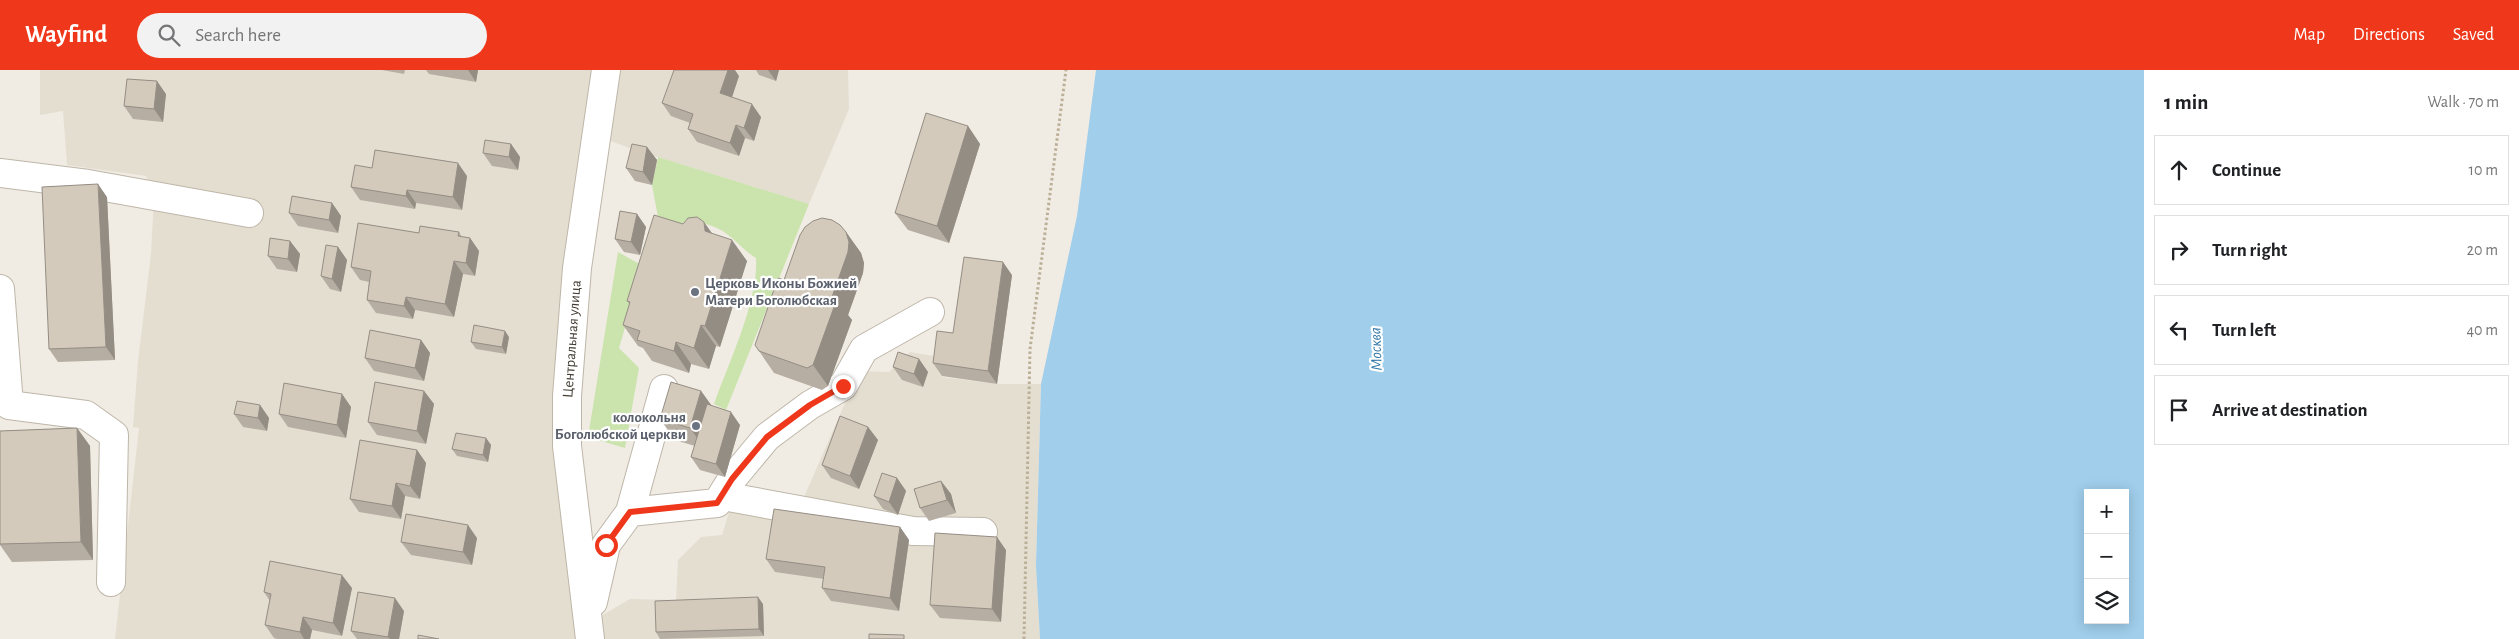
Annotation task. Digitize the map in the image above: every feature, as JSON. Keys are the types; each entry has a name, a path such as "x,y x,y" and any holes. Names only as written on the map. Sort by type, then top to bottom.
{"street":[{"name":"Центральная улица","path":"589,631 567,446 567,396 576,268 606,70"},
{"path":"0,173 88,184 249,213"},
{"path":"0,288 9,405 86,415 114,435 112,582"},
{"path":"630,512 717,503 732,479 767,437 810,405 843,386 864,349 930,312"},
{"path":"589,631 606,545 630,512 664,389"},
{"path":"723,496 913,531 983,532"}],"path":[{"path":"1024,639 1030,349 1066,70"}],"shaded area":[{"path":"40,70 848,70 849,109 809,204 635,150 597,136 567,396 589,623 630,599 676,600 678,560 701,537 722,535 733,499 798,511 859,371 889,372 910,352 945,358 942,377 997,384 1041,384 1036,566 1040,639 115,639 139,428 133,427 138,361 151,254 154,196 146,176 67,165 63,111 40,115"}],"green space":[{"path":"658,157 809,204 726,410 714,404 748,312 756,275 756,258 724,232 707,224 688,222 660,228 652,185"},
{"path":"618,252 643,266 619,348 639,368 625,448 588,437"}],"water":[{"name":"Москва","path":"1096,70 2144,70 2144,639 1040,639 1036,566 1041,384 1077,216"}],"building":[{"path":"674,70 728,70 720,93 752,104 744,128 736,125 730,143 688,129 693,114 662,103"},
{"path":"127,79 157,81 154,109 124,106"},
{"path":"926,113 968,126 937,226 895,213"},
{"path":"485,140 511,144 509,157 483,153"},
{"path":"632,144 647,147 643,172 626,168"},
{"path":"375,150 458,163 453,197 407,190 406,196 351,187 355,165 372,168"},
{"path":"98,184 106,347 49,349 42,187"},
{"path":"292,196 332,203 329,220 289,213"},
{"path":"620,211 637,214 631,242 615,239"},
{"name":"Церковь Иконы Божией Матери Боголюбская","path":"654,215 683,224 688,218 697,217 704,222 705,231 732,240 705,326 701,325 694,348 676,342 674,351 637,340 640,331 623,325 630,302 627,301"},
{"path":"822,218 832,220 846,232 849,242 848,252 832,297 837,299 813,365 807,368 759,351 755,345 778,278 784,280 800,235 805,227 813,221"},
{"path":"358,223 419,233 420,226 459,232 458,236 470,238 466,263 454,261 445,304 406,297 404,306 367,300 371,271 351,267"},
{"path":"270,238 290,241 288,259 268,256"},
{"path":"326,245 338,247 332,279 321,276"},
{"path":"964,257 1003,262 988,371 933,363 937,331 953,333"},
{"path":"474,325 505,331 502,347 471,342"},
{"path":"370,330 421,340 415,368 365,358"},
{"path":"898,352 919,359 914,374 893,367"},
{"path":"375,382 424,391 417,431 368,422"},
{"path":"671,382 701,391 690,428 660,419"},
{"path":"284,383 342,394 337,425 279,414"},
{"path":"237,401 260,405 258,418 234,414"},
{"path":"707,404 731,412 716,464 691,457"},
{"path":"840,416 868,427 850,476 822,465"},
{"path":"77,428 81,542 0,544 0,431"},
{"path":"456,433 486,438 483,455 452,449"},
{"path":"360,440 417,450 410,486 396,483 392,506 350,499"},
{"path":"882,473 897,478 889,502 874,496"},
{"path":"941,481 947,500 920,508 914,489"},
{"path":"774,509 900,527 890,598 822,588 825,567 766,559"},
{"path":"406,514 468,525 463,552 401,542"},
{"path":"935,533 997,537 992,609 930,605"},
{"path":"270,561 342,575 333,623 303,617 300,632 265,625 271,594 264,592"},
{"path":"358,592 395,598 388,637 351,631"},
{"path":"758,597 759,629 656,632 655,601"},
{"path":"869,634 904,635 904,639 869,639"},
{"path":"418,635 439,639 418,639"}],"place":[{"name":"Церковь Иконы Божией Матери Боголюбская","path":"695,292"},
{"name":"колокольня Боголюбской церкви","path":"696,426"}],"route":[{"path":"606,545 630,512 717,503 732,479 767,437 810,405 843,386"}]}
